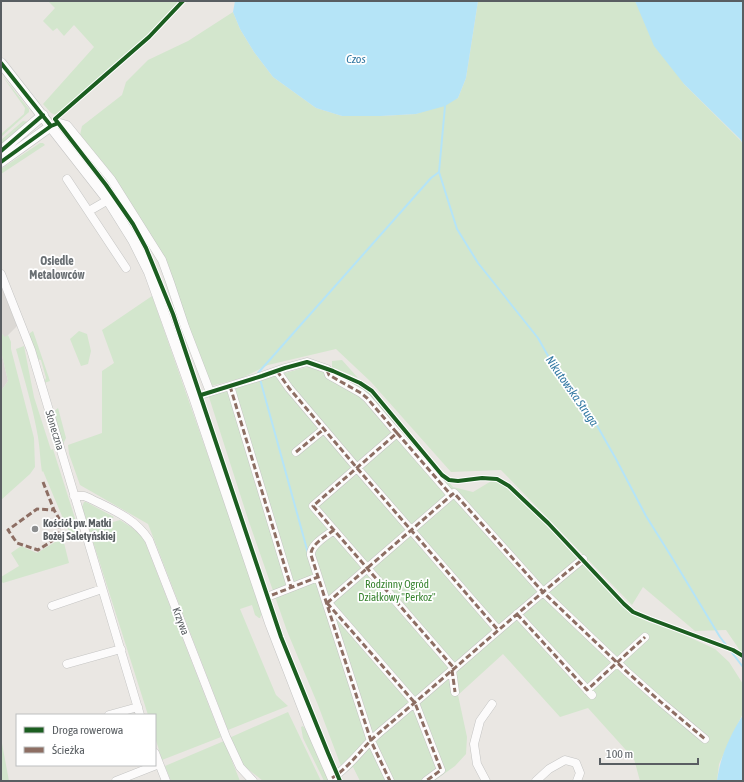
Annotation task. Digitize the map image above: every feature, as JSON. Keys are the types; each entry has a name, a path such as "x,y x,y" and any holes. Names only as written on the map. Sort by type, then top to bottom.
{"street":[{"path":"1,63 108,200 133,240 149,272 194,397 270,623 309,724 333,780 370,741 498,630 583,559"},
{"path":"1,151 42,115"},
{"path":"1,162 51,126 60,123 67,125 111,179 162,260 185,327 210,392"},
{"path":"67,179 126,268"},
{"path":"89,211 108,200"},
{"name":"Słoneczna","path":"1,274 31,350 140,714"},
{"path":"194,397 277,370 307,362 327,369 328,375 361,393 367,398 451,495"},
{"path":"277,370 289,388 498,630"},
{"path":"230,386 291,587"},
{"path":"296,452 324,429"},
{"path":"397,433 313,506 453,669 455,692"},
{"path":"327,603 454,493 543,592 662,704 705,739"},
{"name":"Krzywa","path":"74,496 84,496 89,498 130,520 149,540 226,737 240,767 253,781"},
{"path":"334,530 313,547 311,551 327,603 328,611 370,741 390,781"},
{"path":"272,595 318,576"},
{"path":"52,606 102,589"},
{"path":"327,603 415,703 441,770 426,781"},
{"path":"517,614 590,692 617,662 645,637"},
{"path":"67,664 121,649"},
{"path":"486,781 477,764 474,744 480,721 492,704"},
{"path":"113,714 138,707"},
{"path":"156,756 166,781"},
{"path":"536,781 549,769 565,760 576,763 580,773 577,781"},
{"path":"116,781 154,766"}],"shaded area":[{"path":"1,286 17,326 5,338 1,333"},
{"path":"1,351 8,381 1,391"}],"green space":[{"path":"48,1 179,1 145,38 56,115 51,113 43,104 94,47 74,25 64,36 57,28 53,31 43,21 55,8"},
{"path":"478,1 635,1 684,84 743,144 743,655 726,630 695,631 643,587 632,605 501,470 451,472 371,382 336,349 268,365 242,378 211,386 163,257 115,180 80,135 82,126 122,95 126,82 148,60 188,41 233,12 240,29 254,52 273,77 316,108 342,116 416,114 458,98 466,78"},
{"path":"1,74 29,109 29,112 1,137 1,134 24,114 25,108"},
{"path":"23,121 28,122 1,146 1,140"},
{"path":"40,143 45,145 1,174 1,169"},
{"path":"152,296 262,613 260,618 255,615 252,605 240,609 276,695 288,706 228,730 148,524 80,485 69,454 68,445 102,433 102,371 114,363 102,330"},
{"path":"33,331 50,381 44,383 46,378 41,360 36,359 30,337 30,333"},
{"path":"79,331 87,334 91,351 88,364 81,366 70,339"},
{"path":"1,333 5,337 8,335 11,342 11,349 34,438 35,467 30,474 1,500 1,391 8,381 1,351"},
{"path":"24,346 34,397 51,450 53,449 80,534 72,535 67,528 43,471 42,472 36,426 16,349"},
{"path":"342,360 358,378 332,367 332,361"},
{"name":"Rodzinny Ogród Działkowy \"Perkoz\"","path":"318,364 349,377 371,390 453,487 473,492 493,480 510,486 633,614 651,623 669,628 715,649 729,662 743,684 743,713 719,764 717,781 640,781 634,759 588,708 560,717 503,654 458,695 467,737 466,754 455,766 434,781 360,781 353,767 344,774 318,705 287,631 248,519 208,394"},
{"path":"58,408 66,438 63,444 52,413"},
{"path":"84,502 114,517 110,520 88,526 82,507"},
{"path":"120,520 143,537 221,737 162,760 156,740 156,714 148,714 89,529"},
{"path":"60,539 63,539 69,563 3,583 1,581 1,577 19,566 11,553 21,546 37,553"},
{"path":"288,712 321,781 263,781 243,765 229,738"},
{"path":"303,726 330,781 324,781 303,738 301,727"},
{"path":"1,738 9,781 1,781"},
{"path":"224,741 240,781 171,781 165,766"}],"water":[{"name":"Czos","path":"235,1 478,1 466,78 458,98 445,106 416,114 342,116 316,108 273,77 254,52 240,29 233,12"},
{"path":"635,1 743,1 743,144 740,139 684,84 654,46"},
{"path":"743,715 743,781 717,781 720,763 726,746"}],"waterway":[{"name":"Nikutowska Struga","path":"445,106 439,172 457,229 478,263 538,338 552,363 595,422 646,516 720,637 743,667"},
{"path":"259,375 258,373 431,178 439,172"},
{"path":"260,379 308,553"}],"marked path":[{"path":"327,370 329,375 367,398 397,433 313,506 454,668"},
{"path":"277,371 289,388 357,468 498,630"},
{"path":"230,386 291,587"},
{"path":"296,452 324,429"},
{"path":"397,433 451,495"},
{"path":"43,482 54,510 61,522 58,537 38,550 17,543 8,530 37,509 54,510"},
{"path":"327,603 454,493 543,592 627,672 705,739"},
{"path":"334,530 316,544 311,551 311,555 371,741 390,781"},
{"path":"332,778 345,768 380,732 583,559"},
{"path":"272,595 318,577"},
{"path":"327,603 415,703 441,770 426,781"},
{"path":"517,614 587,690 645,637"},
{"path":"452,670 455,692"}],"cycle path":[{"path":"183,1 149,37 55,119 106,185 133,224 146,248 173,314 281,637 340,781"},
{"path":"1,63 51,126"},
{"path":"1,151 43,115"},
{"path":"1,162 56,124"},
{"path":"201,395 307,362 333,371 360,383 372,391 442,475 449,480 458,481 482,478 497,479 509,486 548,523 633,612 733,650 743,656"}],"place":[{"name":"Kościół pw. Matki Bożej Saletyńskiej","path":"35,529"}],"district":[{"name":"Osiedle Metalowców","path":"57,268"}]}
